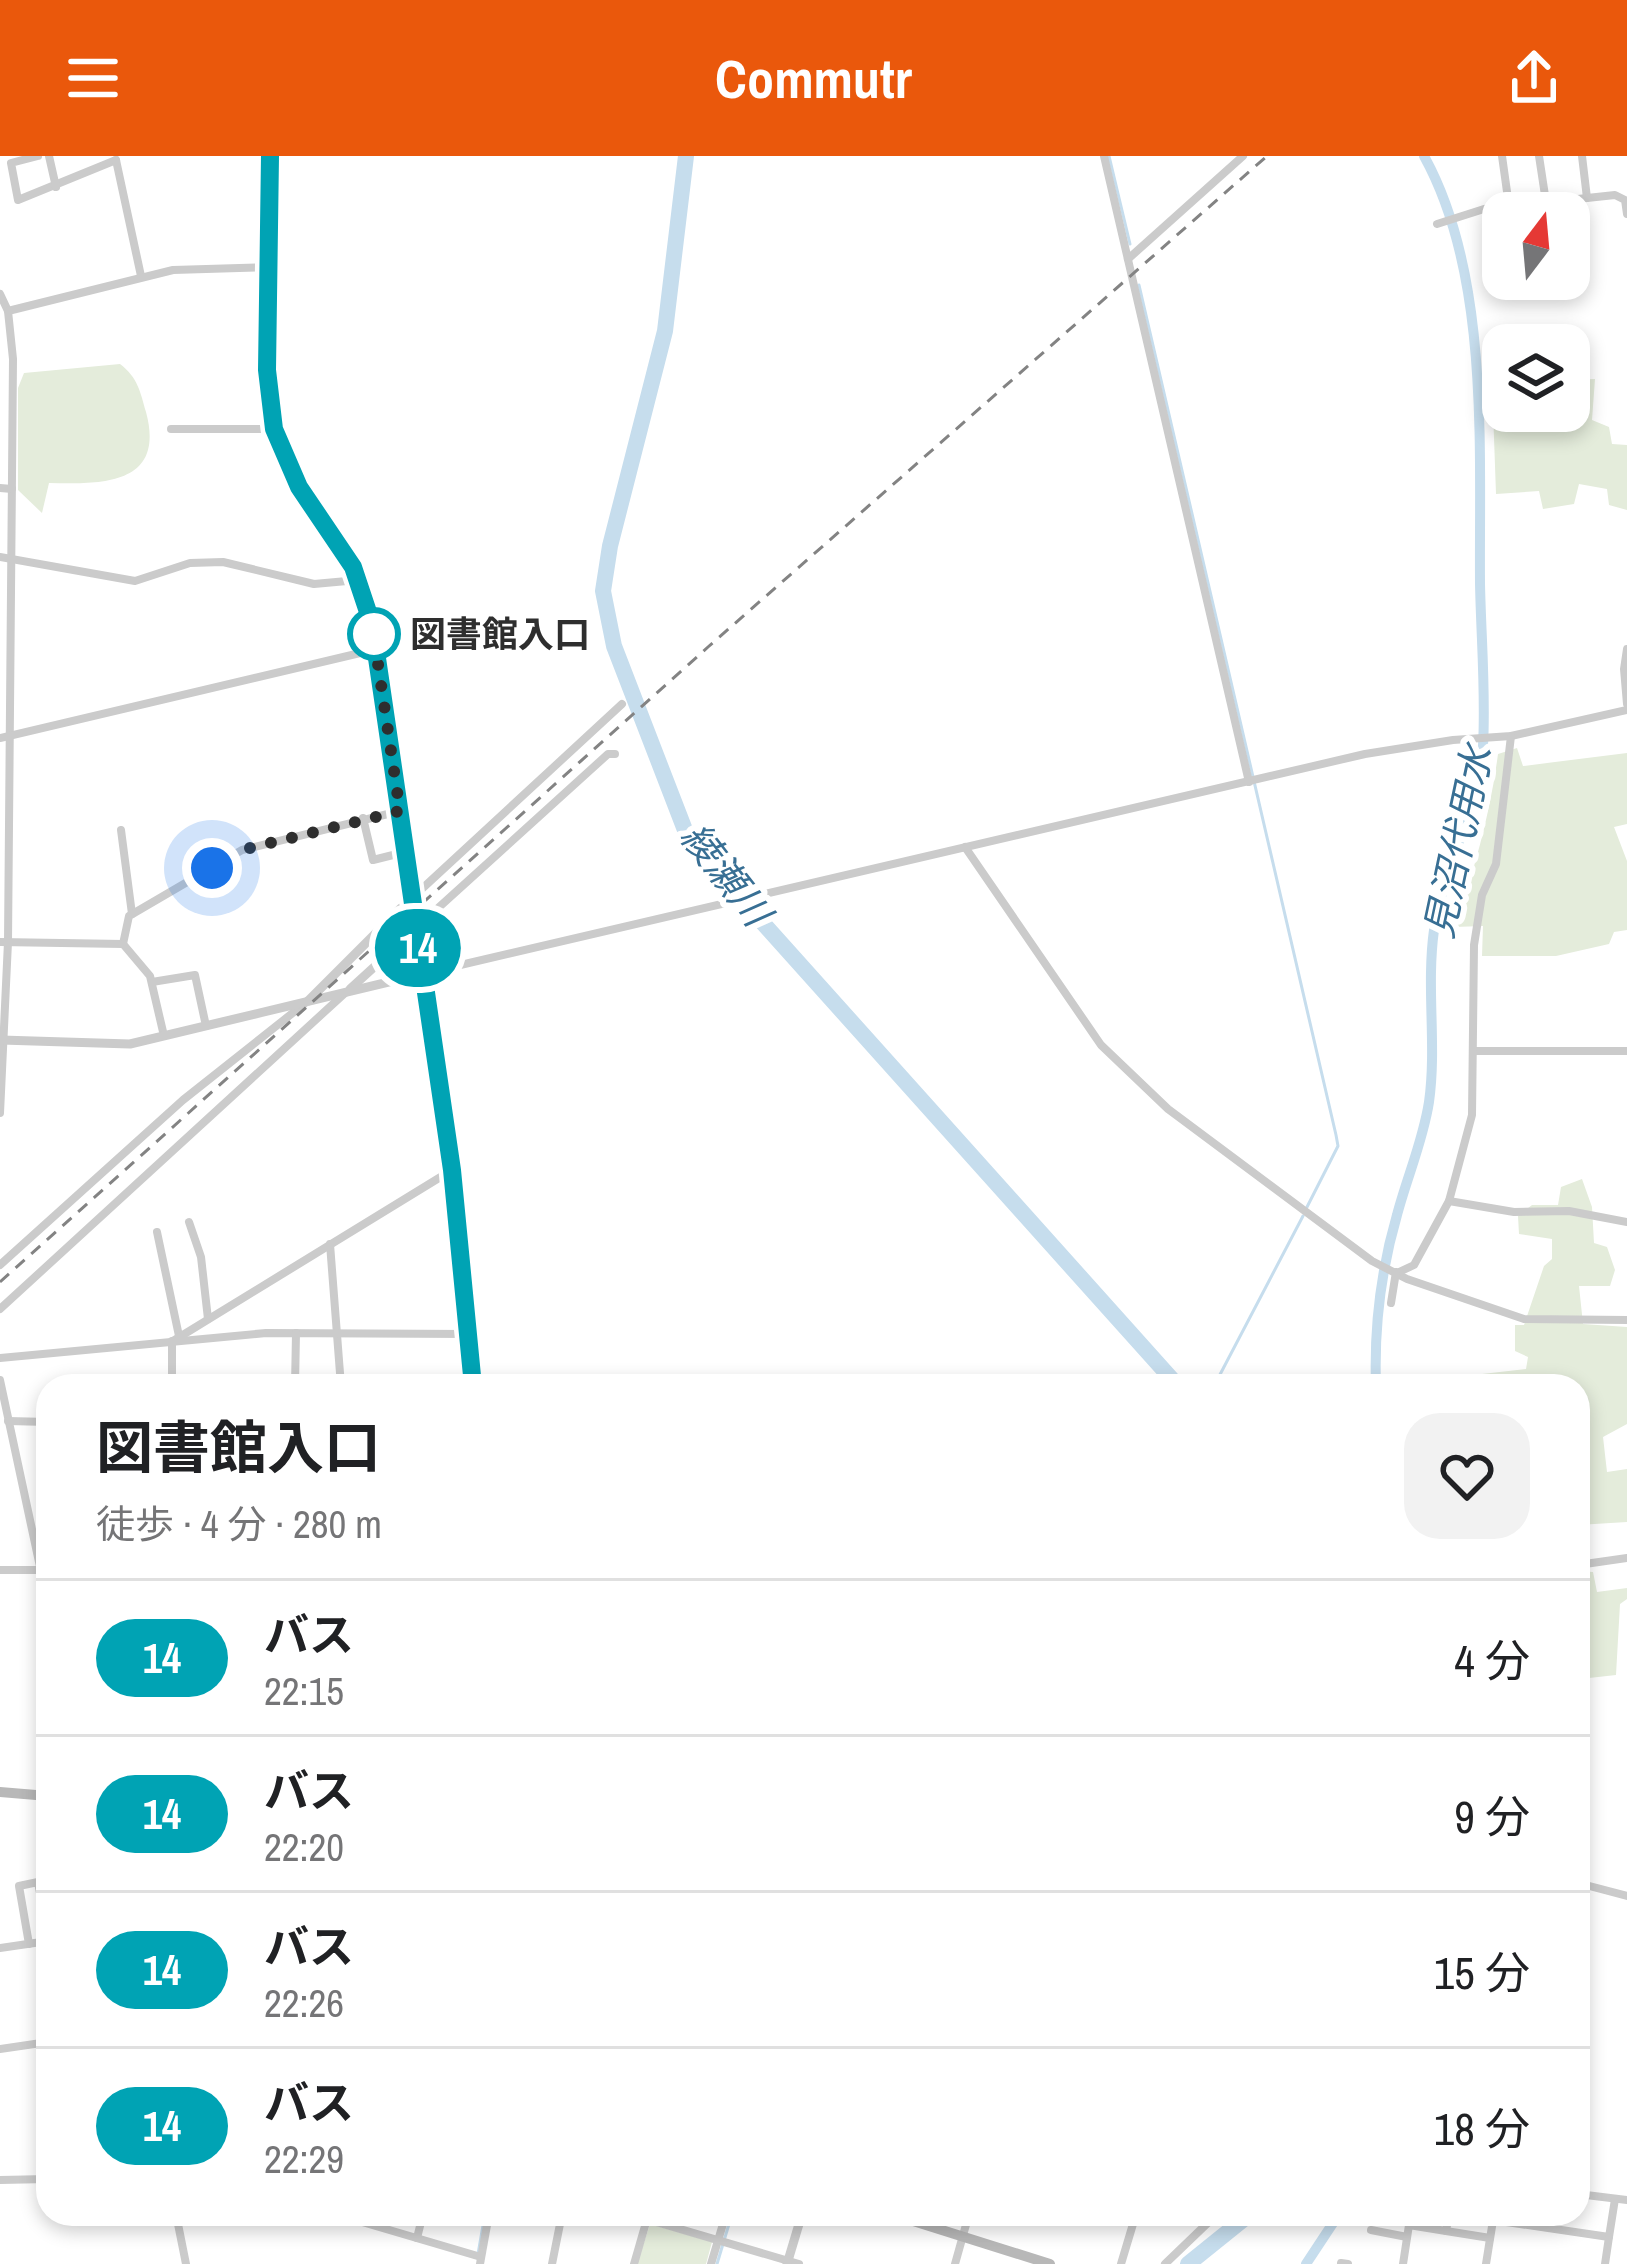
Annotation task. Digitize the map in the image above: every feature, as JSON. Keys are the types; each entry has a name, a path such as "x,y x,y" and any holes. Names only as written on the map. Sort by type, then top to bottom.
{"main road":[{"path":"0,1792 36,1795"},
{"path":"932,2226 1050,2264"}],"street":[{"path":"0,169 38,156"},
{"path":"50,156 56,187"},
{"path":"270,156 268,390 274,429 299,487 339,542 359,580 376,649 411,899 411,933 422,974 452,1170 472,1374"},
{"path":"1104,156 1249,782"},
{"path":"1128,259 1243,156"},
{"path":"1502,156 1507,192"},
{"path":"1539,156 1544,192"},
{"path":"1582,156 1586,192"},
{"path":"11,166 18,200 115,158 142,276"},
{"path":"1590,198 1616,195 1625,200 1627,214"},
{"path":"1437,224 1482,211"},
{"path":"8,311 142,276 203,267 268,267"},
{"path":"0,294 8,311 13,359 12,560 4,657 0,1113"},
{"path":"0,360 13,359"},
{"path":"0,407 13,406"},
{"path":"171,429 274,429"},
{"path":"0,488 12,489"},
{"path":"0,557 135,581 190,563 224,562 314,584 359,580"},
{"path":"4,737 376,649"},
{"path":"1,1040 130,1044 1365,754 1511,736 1627,707 1627,649"},
{"path":"411,899 622,704"},
{"path":"1394,1271 1414,1265 1449,1201 1472,1115 1474,945 1482,895 1496,864 1511,736"},
{"path":"0,1309 608,754 615,754"},
{"path":"132,914 242,850 400,811"},
{"path":"363,818 373,860 405,853"},
{"path":"121,830 132,914 123,944"},
{"path":"965,847 1101,1045 1168,1109 1242,1167 1380,1265 1474,1304 1524,1319 1627,1320"},
{"path":"0,1265 183,1100 308,1001 401,908"},
{"path":"4,942 123,944"},
{"path":"123,944 152,982 164,1036"},
{"path":"152,982 195,975 206,1026"},
{"path":"1476,1051 1627,1051"},
{"path":"176,1339 452,1170"},
{"path":"1449,1201 1514,1212 1568,1211 1627,1222"},
{"path":"189,1222 201,1257 208,1319"},
{"path":"158,1232 176,1339 173,1374"},
{"path":"330,1244 340,1374"},
{"path":"1391,1303 1394,1271"},
{"path":"0,1358 176,1339 338,1332 469,1334"},
{"path":"295,1374 296,1333"},
{"path":"0,1380 36,1537"},
{"path":"8,1421 36,1422"},
{"path":"1590,1563 1627,1558"},
{"path":"0,1570 36,1570"},
{"path":"29,1944 19,1886 36,1882"},
{"path":"1590,1886 1627,1896"},
{"path":"0,1948 36,1943"},
{"path":"0,2049 36,2044"},
{"path":"0,2180 36,2179"},
{"path":"1590,2196 1627,2200"},
{"path":"1605,2264 1616,2199"},
{"path":"178,2226 186,2264"},
{"path":"377,2226 480,2261 487,2226"},
{"path":"417,2238 420,2226"},
{"path":"554,2263 560,2226"},
{"path":"634,2264 645,2226"},
{"path":"671,2226 792,2263 800,2226"},
{"path":"711,2264 722,2226"},
{"path":"955,2264 966,2226"},
{"path":"1121,2264 1132,2226"},
{"path":"1165,2264 1205,2226"},
{"path":"1403,2264 1409,2226"},
{"path":"1430,2226 1490,2238"},
{"path":"1447,2231 1448,2226"},
{"path":"1486,2264 1492,2226"},
{"path":"1546,2226 1609,2237"},
{"path":"1371,2230 1407,2236"}],"green space":[{"path":"120,364 135,380 142,398 150,436 146,454 124,476 88,483 49,483 42,513 18,490 18,388 24,373"},
{"path":"1590,379 1595,379 1592,420 1609,427 1612,444 1627,445 1627,510 1609,505 1607,489 1579,484 1574,504 1543,509 1539,491 1496,494 1494,432 1590,432"},
{"path":"1517,748 1523,766 1627,753 1627,824 1614,827 1627,861 1627,930 1614,932 1609,944 1556,956 1482,956 1483,926 1454,927 1481,841 1498,754"},
{"path":"1582,1179 1592,1207 1594,1243 1607,1247 1615,1270 1610,1286 1579,1286 1583,1324 1627,1327 1627,1424 1603,1437 1607,1472 1627,1469 1627,1522 1590,1524 1590,1374 1482,1374 1526,1369 1528,1357 1515,1351 1515,1325 1524,1325 1544,1266 1552,1259 1552,1239 1519,1234 1518,1216 1532,1205 1558,1205 1561,1187"},
{"path":"1590,1572 1597,1592 1627,1588 1627,1599 1620,1604 1616,1675 1590,1678"},
{"path":"649,2226 712,2242 706,2264 637,2264"}],"waterway":[{"name":"綾瀬川","path":"686,156 665,331 610,546 603,591 614,646 685,830 736,893 1167,1374"},
{"path":"1109,156 1130,244"},
{"name":"見沼代用水","path":"1376,1374 1387,1257 1429,1102 1434,930 1483,746 1476,364 1460,254 1424,156"},
{"path":"1139,285 1336,1135 1338,1146 1307,1207"},
{"path":"1220,1374 1303,1216"},
{"path":"478,2254 483,2226"},
{"path":"717,2264 728,2226"},
{"name":"綾瀬川","path":"1188,2264 1235,2226"},
{"name":"見沼代用水","path":"1306,2264 1331,2226"}],"railway":[{"path":"0,1282 708,647 1267,156"}],"bus line":[{"name":"14","path":"270,156 270,407 290,470 353,567 372,624 452,1170 472,1374"}],"place":[{"name":"図書館入口","path":"374,634"}],"route":[{"path":"212,868 242,850 400,811 372,624 374,634"}]}
